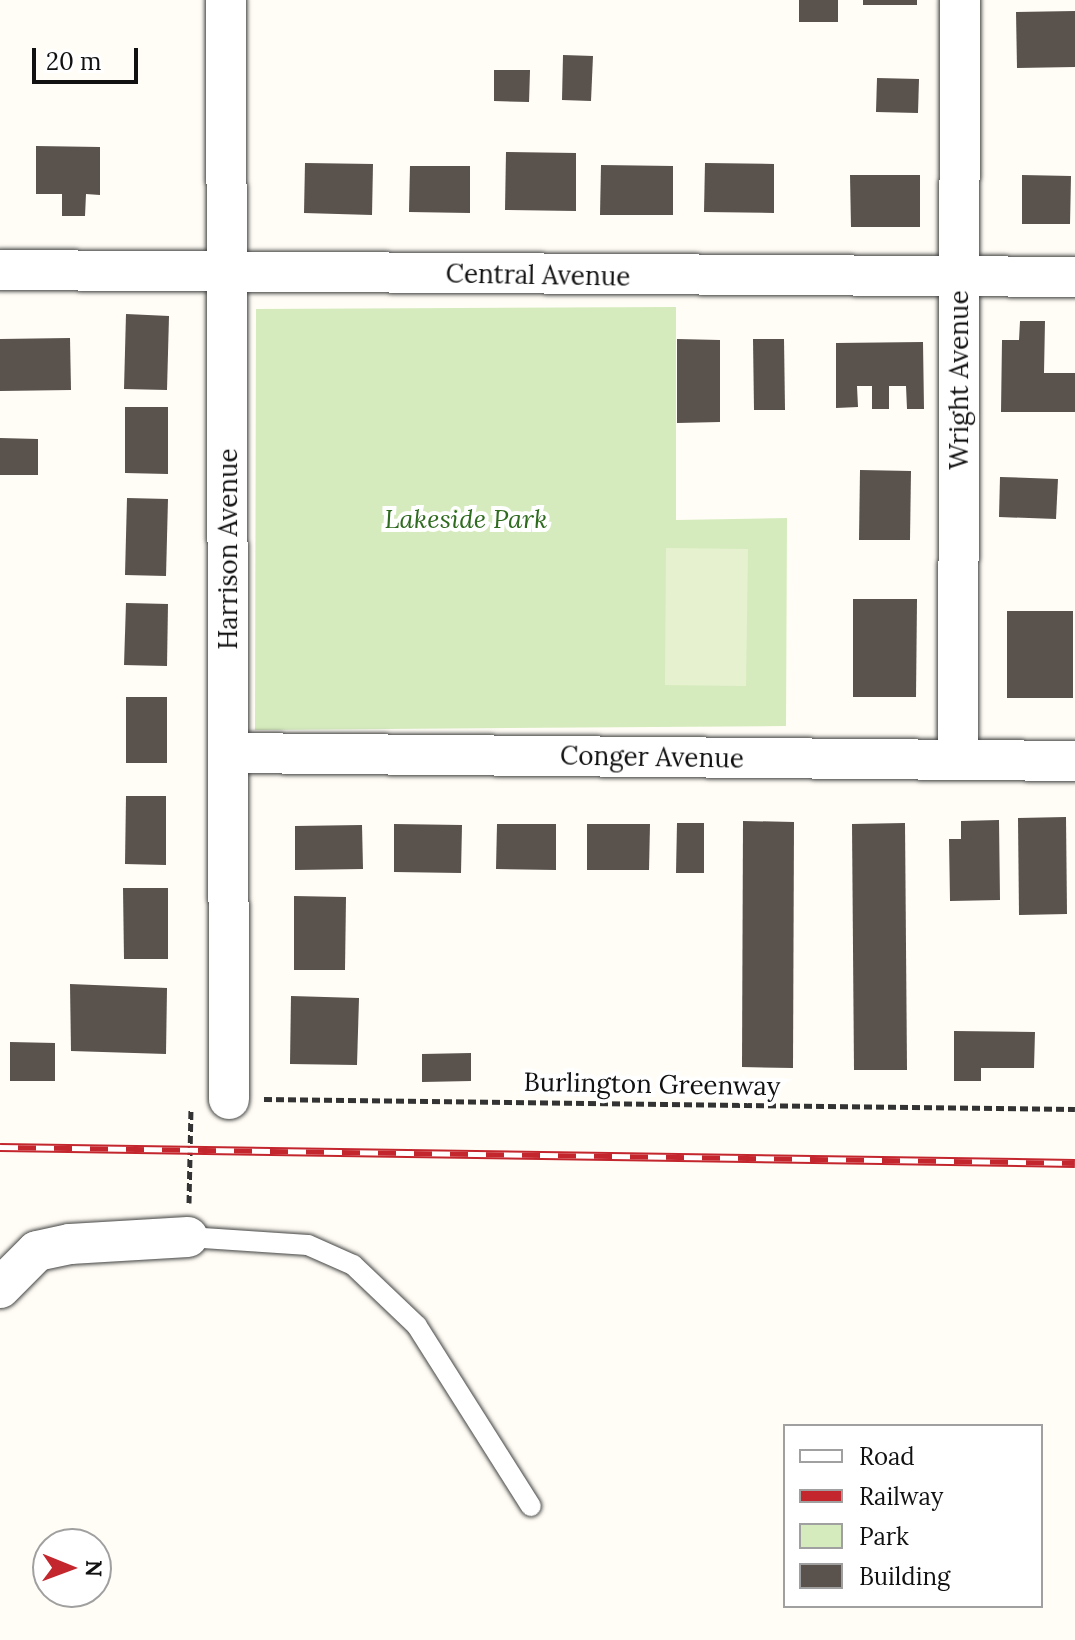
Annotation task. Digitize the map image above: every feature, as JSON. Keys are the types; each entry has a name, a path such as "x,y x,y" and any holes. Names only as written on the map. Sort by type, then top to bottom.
{"street":[{"name":"Harrison Avenue","path":"226,0 229,1088"},
{"name":"Wright Avenue","path":"958,760 960,0"},
{"name":"Central Avenue","path":"0,270 960,279 1075,277"},
{"name":"Conger Avenue","path":"228,753 1075,761"},
{"path":"0,1288 37,1251 70,1244 188,1237"}],"lane":[{"path":"188,1237 308,1245 353,1265 417,1326 531,1506"}],"path":[{"name":"Burlington Greenway","path":"188,1237 191,1078 229,1088 1075,1109"}],"green space":[{"name":"Lakeside Park","path":"676,307 676,520 787,518 786,726 255,730 256,309"},
{"path":"666,548 748,549 746,686 665,685"}],"building":[{"path":"799,0 838,0 838,22 799,22"},
{"path":"863,0 917,0 917,5 863,5"},
{"path":"1075,11 1075,67 1017,68 1016,12"},
{"path":"563,55 593,56 591,101 562,100"},
{"path":"494,70 530,70 529,102 494,101"},
{"path":"877,78 919,79 918,113 876,112"},
{"path":"36,146 100,147 100,195 86,194 85,216 62,216 62,194 36,194"},
{"path":"506,152 576,153 576,211 505,210"},
{"path":"305,163 373,164 372,215 304,213"},
{"path":"705,163 774,164 774,213 704,212"},
{"path":"601,165 673,166 673,215 600,215"},
{"path":"410,166 470,166 470,213 409,212"},
{"path":"850,175 920,175 920,227 851,227"},
{"path":"1022,175 1071,176 1070,224 1022,224"},
{"path":"126,314 169,316 167,390 124,389"},
{"path":"1020,321 1045,321 1044,373 1075,373 1075,412 1001,412 1002,340 1019,340"},
{"path":"70,338 71,390 0,391 0,339"},
{"path":"677,339 720,340 720,422 677,423"},
{"path":"753,339 784,339 785,410 754,410"},
{"path":"923,342 924,409 907,409 906,386 889,386 889,409 872,409 872,386 857,386 858,407 836,408 836,343"},
{"path":"125,407 168,407 168,474 125,473"},
{"path":"0,438 38,439 38,475 0,475"},
{"path":"860,470 911,471 910,540 859,540"},
{"path":"1000,477 1058,479 1056,519 999,517"},
{"path":"127,498 168,499 166,576 125,575"},
{"path":"853,599 917,599 916,697 853,697"},
{"path":"126,603 168,604 167,666 124,665"},
{"path":"1007,611 1073,611 1073,698 1007,698"},
{"path":"126,697 167,697 167,763 126,763"},
{"path":"126,796 166,796 166,865 125,864"},
{"path":"1066,817 1067,914 1019,915 1018,818"},
{"path":"999,820 1000,900 950,901 949,839 961,839 961,821"},
{"path":"743,821 794,822 793,1068 742,1067"},
{"path":"677,823 704,823 704,873 676,873"},
{"path":"905,823 907,1070 854,1070 852,824"},
{"path":"394,824 462,825 461,873 394,872"},
{"path":"497,824 556,824 556,870 496,869"},
{"path":"587,824 650,824 649,870 587,870"},
{"path":"362,825 363,869 295,870 295,826"},
{"path":"123,888 168,888 168,959 124,959"},
{"path":"294,896 346,897 345,970 294,970"},
{"path":"70,984 167,988 166,1054 71,1051"},
{"path":"291,996 359,998 357,1065 290,1064"},
{"path":"954,1031 1035,1032 1034,1068 981,1068 981,1081 954,1081"},
{"path":"10,1042 55,1043 55,1081 10,1081"},
{"path":"471,1053 471,1081 422,1082 422,1054"}],"railway":[{"path":"0,1147 1075,1163"}]}
